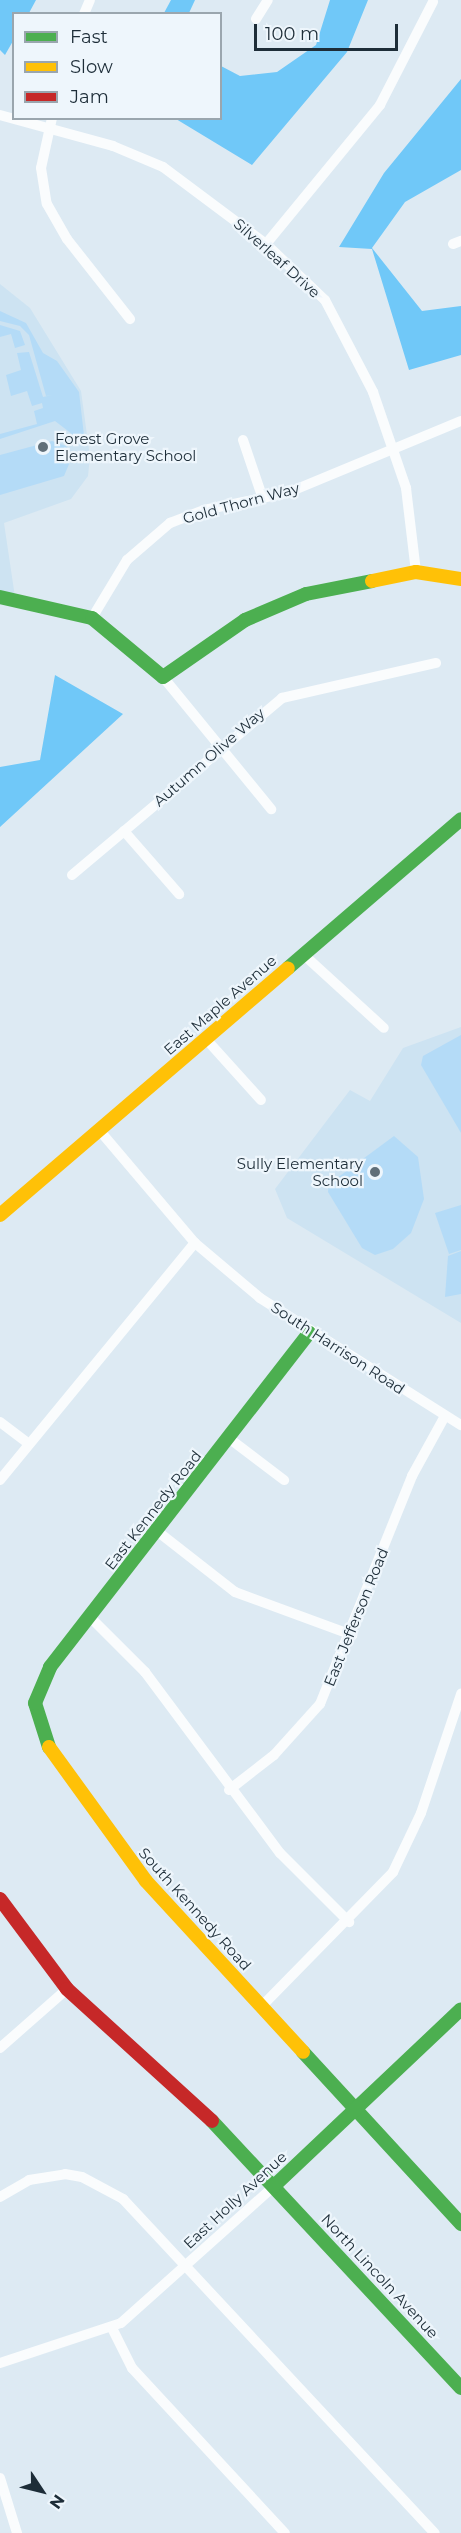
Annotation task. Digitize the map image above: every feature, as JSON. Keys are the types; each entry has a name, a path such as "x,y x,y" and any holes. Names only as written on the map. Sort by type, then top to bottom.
{"street":[{"path":"256,19 268,0"},
{"path":"266,244 380,105 433,2"},
{"name":"Silverleaf Drive","path":"15,120 49,131 113,146 163,167 266,244 325,300 373,392 406,488 417,572"},
{"path":"52,120 41,168 47,204 97,278 130,319"},
{"name":"Gold Thorn Way","path":"92,618 114,577 156,532 189,514 263,499 461,421"},
{"path":"243,440 263,499"},
{"path":"163,677 225,632 285,601 417,572 461,579"},
{"path":"0,597 92,618 163,677 271,809"},
{"name":"Autumn Olive Way","path":"72,875 261,711 299,692 436,663"},
{"name":"East Maple Avenue","path":"0,1215 461,819"},
{"path":"124,831 179,894"},
{"path":"304,955 384,1028"},
{"path":"206,1039 261,1100"},
{"name":"South Harrison Road","path":"100,1131 195,1244 309,1333 461,1425"},
{"path":"0,1480 195,1244"},
{"name":"East Kennedy Road","path":"37,1712 39,1686 50,1667 230,1439 309,1333"},
{"name":"East Jefferson Road","path":"229,1790 274,1755 320,1704 351,1635 412,1476 445,1416"},
{"path":"0,1422 29,1444"},
{"path":"230,1439 284,1480"},
{"path":"157,1531 235,1592 351,1635"},
{"path":"90,1617 145,1672 229,1790 280,1853 349,1922"},
{"path":"261,2007 349,1922 405,1852 461,1694"},
{"name":"South Kennedy Road","path":"37,1712 51,1752 114,1842 261,2007 461,2224"},
{"name":"North Lincoln Avenue","path":"0,1899 67,1989 146,2054 274,2186 461,2388"},
{"path":"0,2048 67,1989"},
{"name":"East Holly Avenue","path":"0,2363 112,2328 188,2267 461,2009"},
{"path":"0,2197 46,2175 82,2177 123,2199 435,2533"},
{"path":"112,2328 132,2368 285,2533"},
{"path":"0,2478 18,2533"}],"shaded area":[{"path":"0,0 36,0 30,12 12,12 12,43 5,55 0,50"},
{"path":"171,0 195,0 189,12 165,12"},
{"path":"330,0 368,0 347,52 252,165 178,120 222,120 222,67 240,76 277,72 316,45"},
{"path":"461,79 461,170 405,202 372,248 422,311 461,306 461,355 409,370 372,249 339,247 384,173"},
{"name":"Forest Grove Elementary School","path":"0,284 30,308 81,391 90,457 88,476 71,499 4,523 15,597 0,597"},
{"path":"0,311 26,323 43,353 57,361 79,392 85,444 55,421 0,439 0,434 37,424 34,411 43,408 42,403 32,406 27,391 11,396 6,375 21,370 17,353 29,352 43,397 52,395 46,396 29,335 20,326 0,321"},
{"path":"0,325 20,331 25,345 15,348 11,334 0,337"},
{"path":"52,441 66,446 72,457 64,476 0,495 0,455"},
{"path":"55,675 123,714 0,827 0,767 40,760"},
{"name":"Sully Elementary School","path":"461,1027 461,1323 287,1218 275,1189 350,1090 370,1101 403,1048"},
{"path":"461,1035 461,1133 421,1065 423,1056"},
{"path":"394,1136 418,1157 424,1199 411,1233 393,1249 375,1255 362,1248 328,1192 329,1184"},
{"path":"461,1205 461,1250 449,1254 435,1213"},
{"path":"461,1251 461,1294 445,1297 448,1256"}],"traffic: fast":[{"path":"0,597 92,618 163,677 245,620 306,594 372,581"},
{"path":"288,968 461,819"},
{"path":"49,1747 35,1703 50,1667 309,1333"},
{"path":"274,2186 461,2009"},
{"path":"303,2052 461,2224"},
{"path":"212,2121 461,2388"}],"traffic: slow":[{"path":"372,581 416,572 461,579"},
{"path":"0,1215 288,968"},
{"path":"49,1747 146,1881 303,2052"}],"traffic: jam":[{"path":"0,1899 67,1989 212,2121"}],"place":[{"name":"Forest Grove Elementary School","path":"43,447"},
{"name":"Sully Elementary School","path":"375,1172"}]}
